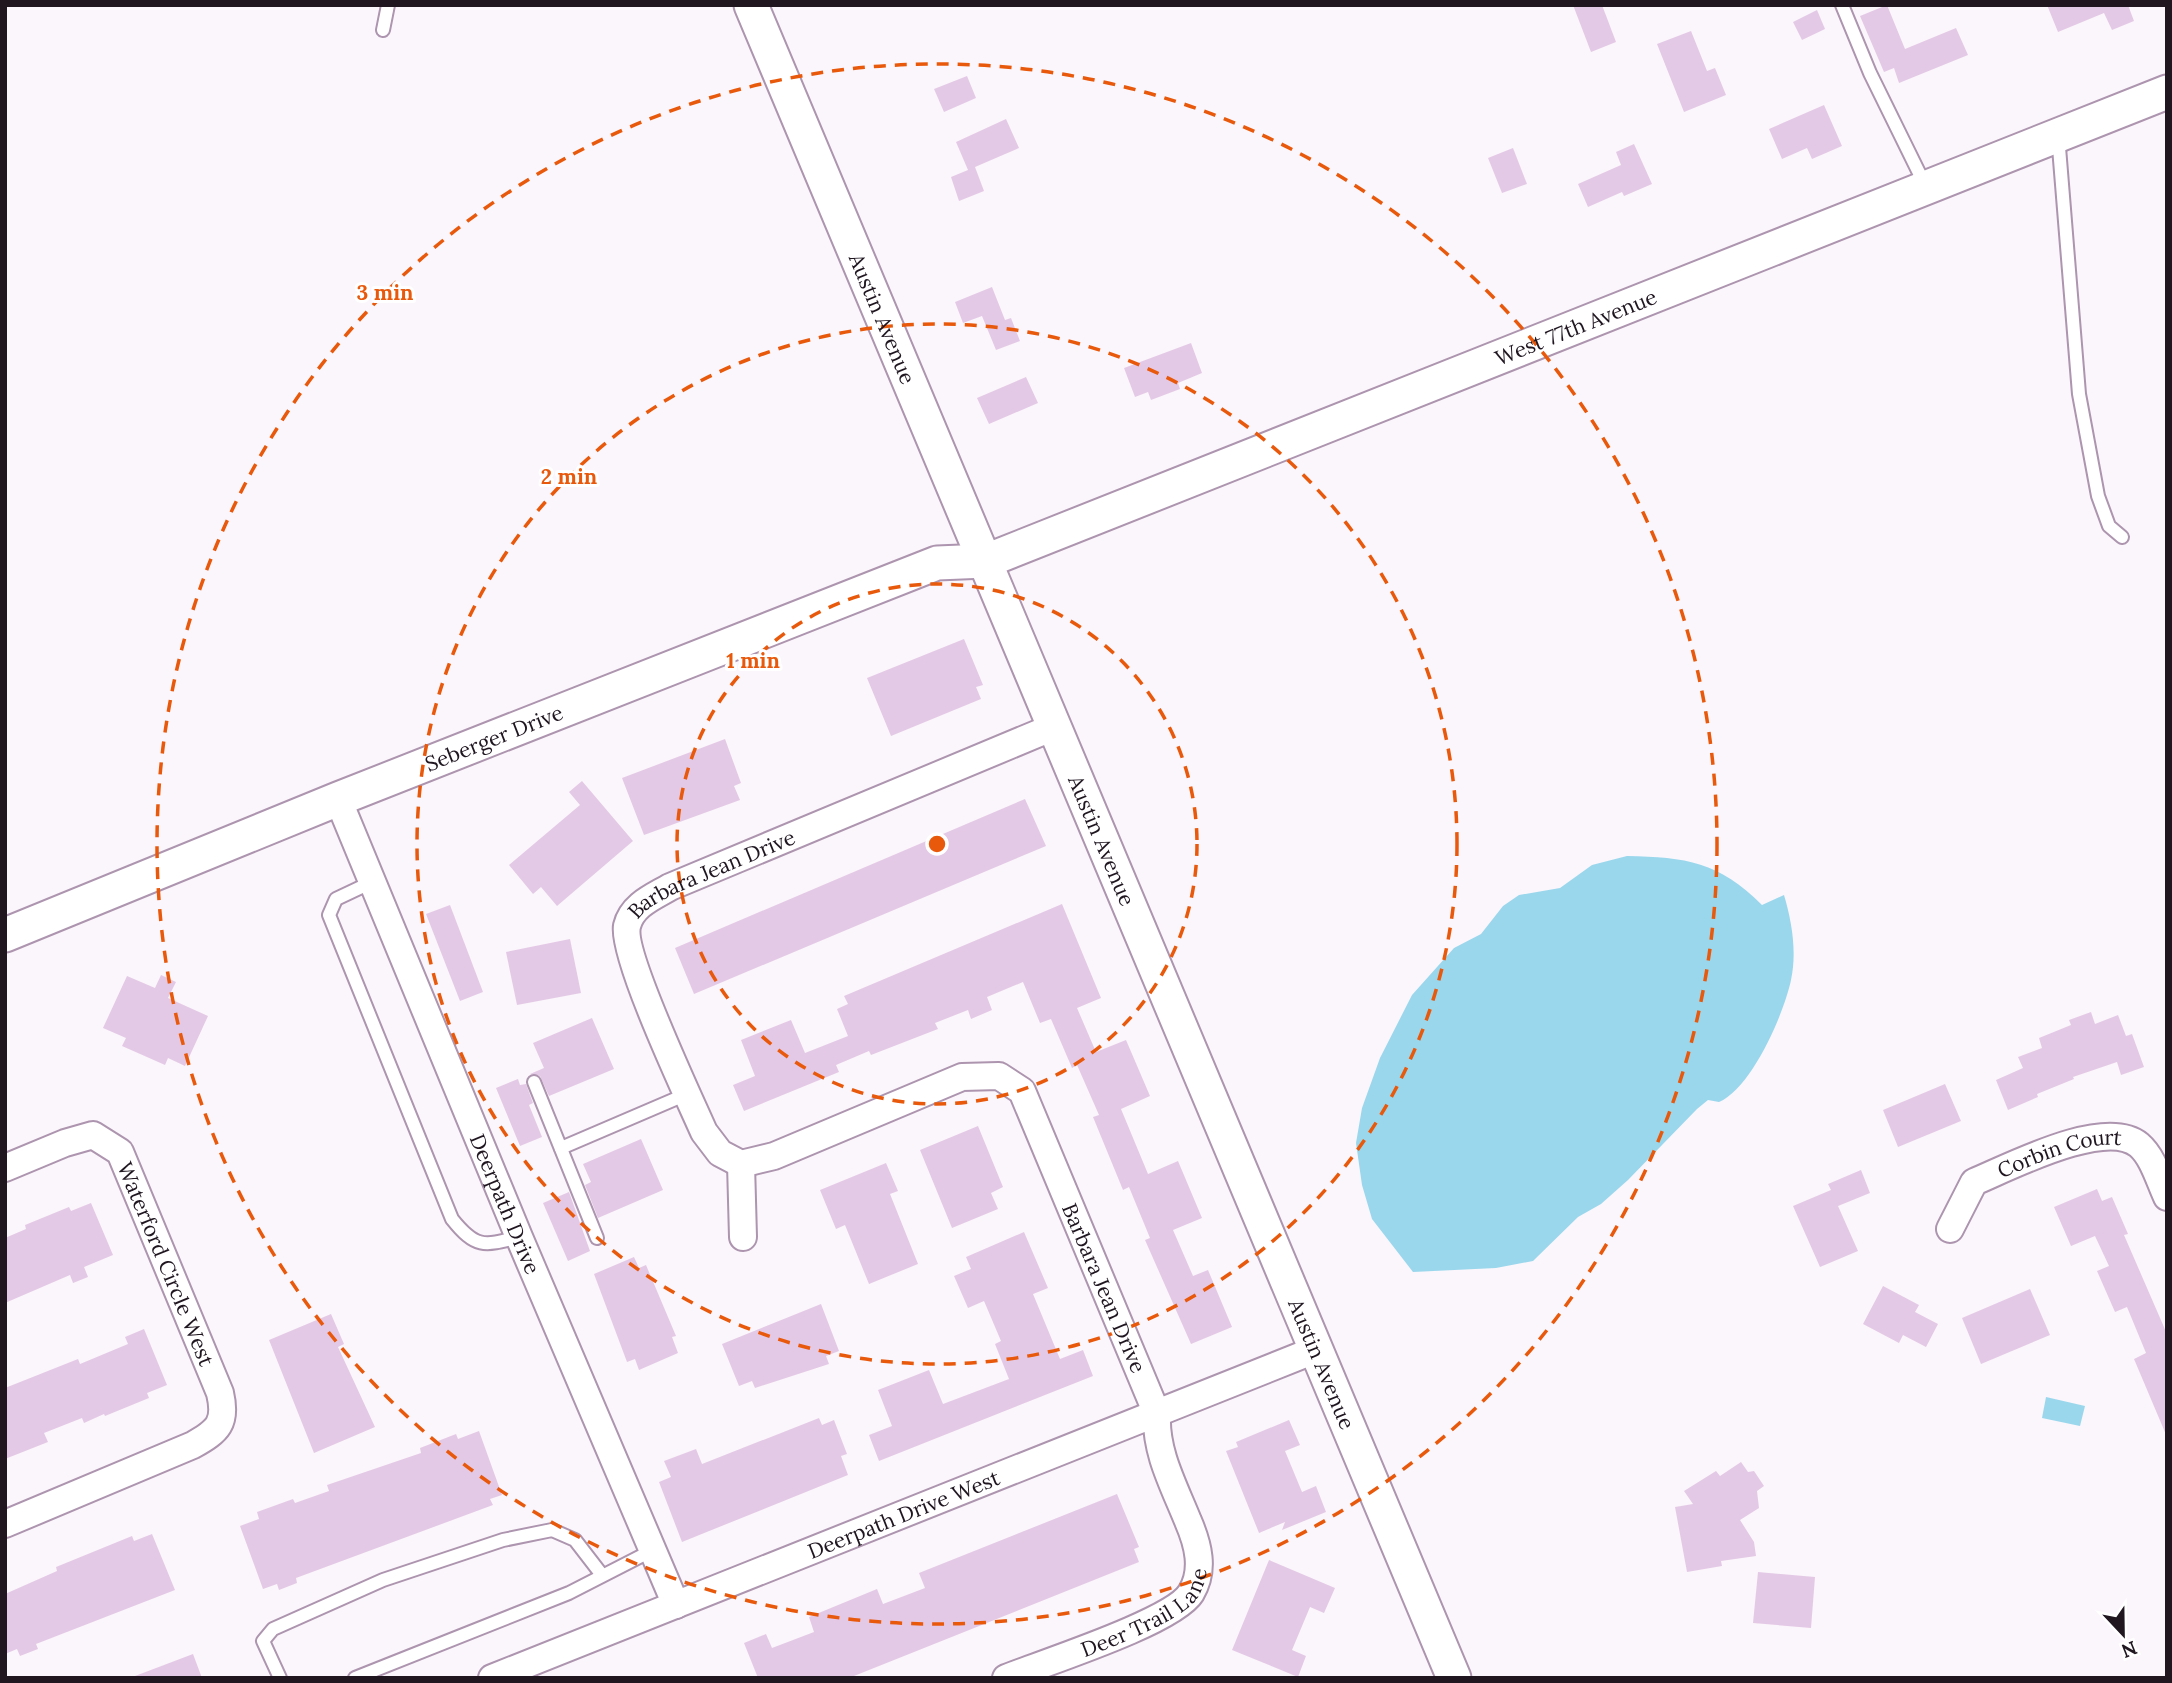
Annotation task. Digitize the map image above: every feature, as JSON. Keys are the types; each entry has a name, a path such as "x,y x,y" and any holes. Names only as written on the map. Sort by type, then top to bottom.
{"street":[{"name":"Austin Avenue","path":"751,5 1454,1678"},
{"name":"West 77th Avenue","path":"986,561 2167,92"},
{"name":"Seberger Drive","path":"5,935 338,799 937,563 986,561"},
{"name":"Barbara Jean Drive","path":"1056,726 670,887 637,906 627,926 632,960 704,1132 720,1153 741,1164 774,1156 962,1077 999,1076 1021,1091 1157,1415"},
{"name":"Deerpath Drive","path":"338,799 519,1237 676,1605"},
{"name":"Waterford Circle West","path":"5,1168 65,1143 93,1135 120,1152 220,1393 224,1411 215,1433 193,1445 5,1524"},
{"name":"Corbin Court","path":"1950,1229 1974,1182 2082,1140 2102,1135 2137,1143 2148,1157 2167,1197"},
{"path":"741,1164 743,1237"},
{"name":"Deerpath Drive West","path":"492,1678 1315,1350"},
{"name":"Deer Trail Lane","path":"1006,1678 1161,1617 1190,1595 1198,1576 1199,1556 1195,1537 1156,1439 1157,1415"}],"lane":[{"path":"383,30 388,5"},
{"path":"1842,5 1870,74 1926,187"},
{"path":"2058,135 2079,394 2098,496 2109,526 2122,537"},
{"path":"372,882 336,899 329,915 452,1219 467,1238 486,1246 519,1237"},
{"path":"534,1082 597,1238"},
{"path":"561,1149 687,1094"},
{"path":"280,1678 263,1641 273,1629 383,1580 491,1544 552,1530 575,1540 602,1575"},
{"path":"355,1678 569,1592 653,1550"}],"water":[{"path":"1627,856 1667,858 1700,865 1731,879 1762,905 1784,895 1793,937 1794,959 1791,980 1774,1030 1754,1067 1731,1094 1719,1102 1708,1100 1697,1109 1628,1180 1601,1204 1578,1217 1533,1261 1496,1268 1413,1272 1372,1219 1362,1185 1356,1143 1362,1108 1380,1058 1412,995 1454,948 1481,934 1503,906 1519,895 1560,888 1592,865"},
{"path":"2046,1397 2085,1406 2080,1426 2042,1418"}],"building":[{"path":"1573,5 1602,5 1616,42 1591,52"},
{"path":"1887,5 1905,49 1956,28 1968,55 1899,83 1894,68 1884,72 1860,16"},
{"path":"2047,5 2128,5 2134,21 2112,30 2104,13 2058,32"},
{"path":"1817,10 1825,29 1802,40 1793,22"},
{"path":"1691,31 1707,71 1715,68 1726,95 1684,112 1657,44"},
{"path":"967,76 976,98 944,112 934,89"},
{"path":"1824,105 1842,146 1812,159 1807,148 1782,159 1769,129"},
{"path":"1006,119 1019,148 975,167 984,191 959,201 951,177 968,170 956,142"},
{"path":"1634,144 1652,184 1624,196 1622,192 1588,207 1578,184 1621,165 1616,152"},
{"path":"1513,148 1527,184 1502,193 1488,158"},
{"path":"992,287 1005,320 1011,318 1020,341 996,350 982,316 963,323 955,302"},
{"path":"1191,343 1202,373 1178,383 1180,389 1151,400 1148,392 1135,397 1124,368"},
{"path":"1026,377 1038,403 989,424 977,398"},
{"path":"964,639 983,685 976,687 981,699 891,736 867,678"},
{"path":"725,739 741,783 734,786 740,800 644,835 622,778"},
{"path":"582,781 633,841 557,906 541,887 533,894 509,865 580,805 569,792"},
{"path":"1025,799 1046,846 694,994 675,948"},
{"path":"1062,904 1101,998 1077,1008 1096,1052 1126,1040 1150,1096 1121,1109 1148,1174 1178,1161 1202,1218 1173,1230 1193,1276 1208,1270 1232,1327 1191,1344 1145,1240 1150,1238 1129,1187 1123,1190 1093,1117 1099,1115 1077,1065 1072,1068 1051,1019 1040,1023 1023,982 987,997 992,1010 971,1019 968,1010 935,1023 938,1029 871,1055 869,1051 836,1065 839,1072 744,1111 733,1085 755,1076 741,1040 791,1020 805,1053 848,1036 837,1009 848,1004 844,996"},
{"path":"450,905 483,992 460,1001 426,914"},
{"path":"570,939 581,993 517,1005 506,952"},
{"path":"161,975 176,982 168,998 208,1016 185,1066 168,1058 165,1065 122,1046 126,1038 103,1028 127,976 155,988"},
{"path":"2091,1012 2095,1024 2118,1015 2126,1036 2132,1034 2144,1067 2121,1075 2117,1062 2073,1077 2074,1079 2037,1094 2038,1097 2008,1110 1996,1080 2023,1068 2018,1057 2042,1048 2039,1038 2071,1025 2069,1020"},
{"path":"592,1018 614,1069 549,1096 540,1076 530,1074 544,1068 533,1043"},
{"path":"518,1079 520,1085 526,1084 533,1103 529,1105 542,1137 520,1146 496,1088"},
{"path":"1945,1084 1961,1121 1898,1147 1883,1110"},
{"path":"978,1126 1003,1187 991,1193 998,1209 952,1228 920,1150"},
{"path":"641,1139 663,1190 598,1218 585,1185 591,1182 583,1164"},
{"path":"886,1163 898,1191 890,1194 918,1264 869,1284 845,1225 836,1229 820,1190"},
{"path":"1861,1170 1870,1193 1838,1206 1858,1251 1820,1267 1793,1206 1831,1190 1828,1184"},
{"path":"2097,1189 2102,1201 2112,1197 2128,1234 2124,1235 2167,1334 2167,1437 2134,1359 2146,1353 2127,1307 2115,1312 2097,1271 2109,1266 2095,1236 2071,1246 2054,1207"},
{"path":"569,1192 590,1251 568,1261 543,1203"},
{"path":"91,1203 113,1255 84,1267 88,1277 73,1283 70,1275 5,1303 5,1238 26,1229 25,1225 69,1207 71,1211"},
{"path":"1024,1232 1048,1288 1033,1294 1060,1359 1083,1350 1093,1376 879,1461 869,1435 892,1426 878,1390 929,1370 943,1404 1009,1379 995,1344 1001,1341 984,1301 968,1308 954,1276 971,1269 966,1257"},
{"path":"634,1257 639,1268 646,1265 676,1336 672,1337 678,1353 639,1370 635,1359 627,1362 594,1274"},
{"path":"1883,1286 1919,1305 1915,1312 1938,1324 1926,1347 1903,1335 1899,1343 1863,1324"},
{"path":"2030,1289 2050,1335 1981,1364 1962,1318"},
{"path":"821,1304 839,1351 826,1356 829,1364 755,1388 752,1381 739,1386 722,1344"},
{"path":"331,1314 344,1344 338,1347 375,1427 314,1453 269,1340"},
{"path":"144,1329 167,1385 147,1393 149,1398 105,1416 104,1414 84,1423 82,1418 44,1433 48,1442 5,1459 5,1388 78,1359 80,1364 128,1344 125,1337"},
{"path":"819,1418 822,1425 834,1420 847,1454 841,1456 848,1475 682,1542 659,1482 671,1477 664,1461 696,1449 702,1464"},
{"path":"1289,1420 1300,1445 1285,1451 1302,1492 1316,1486 1326,1512 1282,1530 1285,1522 1259,1533 1226,1451 1238,1447 1236,1442"},
{"path":"479,1431 502,1495 490,1499 493,1505 296,1578 297,1583 279,1590 277,1584 263,1589 240,1526 259,1519 257,1512 293,1499 295,1503 329,1491 327,1485 421,1453 420,1448 456,1434 458,1439"},
{"path":"1741,1462 1748,1472 1754,1471 1764,1486 1757,1491 1759,1508 1740,1520 1754,1542 1756,1556 1721,1561 1722,1566 1687,1572 1675,1507 1693,1504 1684,1491 1716,1471 1720,1476"},
{"path":"1117,1494 1139,1547 1134,1549 1139,1562 849,1678 758,1678 744,1643 766,1634 772,1648 814,1632 809,1617 877,1589 883,1604 925,1588 919,1573"},
{"path":"152,1534 175,1590 36,1644 38,1649 20,1656 17,1649 5,1654 5,1594 57,1571 56,1567 132,1536 134,1541"},
{"path":"1269,1560 1335,1588 1324,1613 1310,1607 1292,1650 1306,1656 1298,1677 1232,1650"},
{"path":"1758,1572 1815,1577 1811,1628 1753,1623"},
{"path":"193,1654 202,1678 135,1676"}]}
